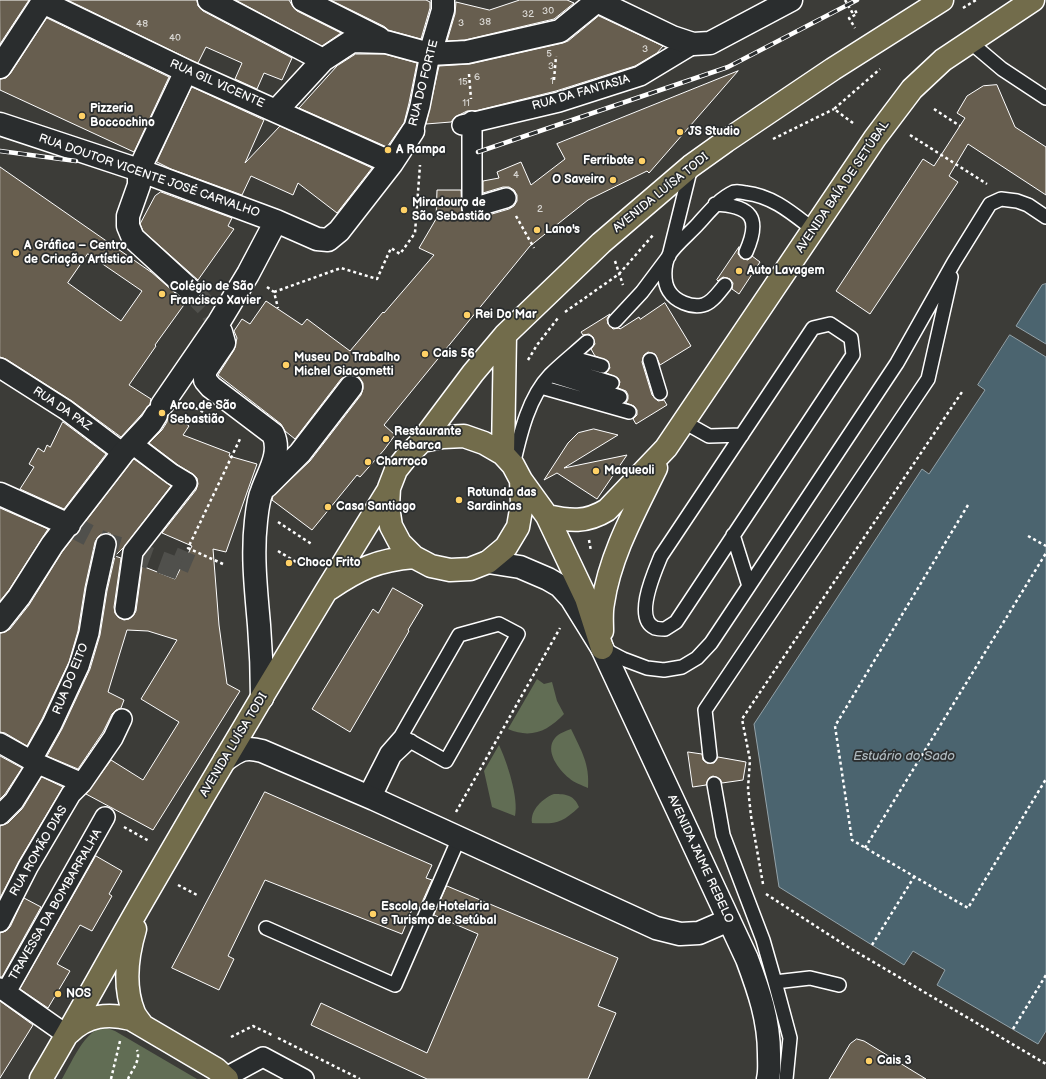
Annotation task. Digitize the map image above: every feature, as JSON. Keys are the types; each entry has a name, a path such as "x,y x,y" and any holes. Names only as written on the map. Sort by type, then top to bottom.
{"main road":[{"name":"AVENIDA LUÍSA TODI","path":"422,441 474,372 505,335 601,243 691,166 833,70 942,0"},
{"name":"AVENIDA BAÍA DE SETÚBAL","path":"547,516 576,521 597,516 607,510 666,448 875,138 912,89 944,60 970,42 1014,6 1033,0"},
{"path":"505,335 512,466 522,504 518,527 506,547 488,562 470,569 450,570 431,566 414,557 400,543 391,526 388,507 389,488 396,470 422,441 443,437 464,436 484,443 512,466"},
{"path":"602,648 602,604 609,574 629,523 666,448"},
{"name":"AVENIDA JAIME REBELO","path":"512,466 547,516 586,598 602,648"},
{"name":"AVENIDA LUÍSA TODI","path":"41,1079 225,760 389,488"},
{"name":"AVENIDA LUÍSA TODI","path":"325,592 352,574 376,564 393,559 414,557"},
{"name":"AVENIDA LUÍSA TODI","path":"143,1026 134,1013 129,992 127,973 129,948 144,899"},
{"name":"AVENIDA LUÍSA TODI","path":"67,1035 75,1027 96,1017 108,1015 120,1016 131,1019 143,1026 216,1069 226,1078"}],"street":[{"path":"209,0 323,60"},
{"path":"303,0 386,42 430,54 467,52 560,31 597,0 672,37 693,44 710,43 791,0"},
{"path":"0,67 44,1"},
{"name":"RUA GIL VICENTE","path":"44,1 186,71 392,163"},
{"name":"RUA DO FORTE","path":"350,216 392,163 411,134 420,106 430,54 443,10 441,1"},
{"path":"276,111 323,60 352,41 386,42"},
{"name":"RUA DA FANTASIA","path":"467,123 559,102 640,76 693,44"},
{"path":"186,71 139,170 139,185 128,216 128,226 133,238 190,290"},
{"path":"467,123 472,208 506,198"},
{"name":"RUA DOUTOR VICENTE JOSÉ CARVALHO","path":"0,124 139,170 276,221 317,239 328,240 339,231 350,216"},
{"path":"0,621 19,597 52,545 127,448 160,409 223,315 248,274 276,221"},
{"path":"221,332 224,343 205,371 205,380 211,387 273,434 276,440 277,448 261,493 256,522 255,572 262,698"},
{"name":"RUA DA PAZ","path":"0,368 127,448 187,483 133,552 125,609"},
{"path":"261,493 300,453 351,387"},
{"path":"0,494 68,525"},
{"name":"RUA DO EITO","path":"0,815 14,801 34,769 34,756 52,724 81,659 89,633 96,589 106,544"},
{"name":"AVENIDA JAIME REBELO","path":"488,562 520,567 560,586 571,598 602,648 747,959 762,1000 769,1036 768,1079"},
{"name":"RUA ROMÃO DIAS","path":"0,922 28,867 71,794 82,783 114,738 122,719"},
{"path":"0,743 34,762 82,783"},
{"path":"225,760 238,751 246,749 254,749 282,759 460,838 656,928 680,934 699,933 728,920"},
{"name":"TRAVESSA DA BOMBARRALHA","path":"3,990 105,817"},
{"path":"3,990 67,1035"},
{"path":"226,1078 263,1057 304,1079"}],"lane":[{"path":"970,42 1002,70 1046,98"},
{"path":"691,166 665,269 668,290 684,304 694,306 703,305 713,300 725,285"},
{"path":"621,323 628,307 642,292 669,256 715,204 736,191 754,194 776,202 814,230"},
{"path":"602,648 623,659 647,668 664,670 682,667 697,658 711,642 750,586 897,363 954,262 990,204 1001,199 1017,201 1028,205 1046,216"},
{"path":"715,204 736,206 750,216 754,228 752,238 746,252"},
{"path":"710,756 704,710 928,379 954,262"},
{"path":"830,324 851,338 853,355 676,622 665,629 655,628 648,622 646,612 649,586 661,556 742,435 813,328 830,324"},
{"path":"512,466 520,437 531,407 541,387 555,371 587,342"},
{"path":"570,357 602,366"},
{"path":"650,360 660,393"},
{"path":"555,371 612,383"},
{"path":"555,371 620,397"},
{"path":"541,387 630,412"},
{"path":"684,422 709,436 742,435"},
{"path":"733,535 750,586"},
{"path":"369,797 386,752 406,739 459,635 499,624 518,634 446,761 406,739"},
{"path":"714,784 723,835 763,940 790,1038 786,1079"},
{"path":"266,928 395,986 460,838"},
{"path":"775,982 810,978 839,985"}],"path":[{"path":"963,8 976,0"},
{"path":"559,102 553,78 560,31"},
{"path":"467,52 467,123"},
{"path":"767,142 834,110 884,66"},
{"path":"934,109 960,126"},
{"path":"834,110 853,123"},
{"path":"274,292 341,268 377,279 392,248 400,254 415,233 421,144 411,134"},
{"path":"910,135 992,187 1001,199"},
{"path":"506,198 534,248"},
{"path":"526,363 537,345 561,315 619,274 659,228"},
{"path":"612,255 628,307"},
{"path":"764,886 751,816 748,788 750,760 742,718 962,392"},
{"path":"160,409 204,413"},
{"path":"223,564 188,548 242,436"},
{"path":"968,505 835,726 852,840 968,908 1046,779"},
{"path":"275,520 313,544"},
{"path":"1028,536 1046,546"},
{"path":"274,549 301,565"},
{"path":"866,848 1046,553"},
{"path":"452,818 560,628"},
{"path":"872,945 914,877"},
{"path":"174,883 199,896"},
{"path":"765,894 848,947 1046,1064"},
{"path":"1013,1029 1046,975"},
{"path":"128,1079 139,1056 133,1045 143,1026"},
{"path":"111,1079 122,1034"}],"green space":[{"path":"537,679 544,684 552,682 557,701 564,714 552,725 539,732 524,733 508,729"},
{"path":"571,729 586,764 588,772 588,788 573,781 565,775 557,765 552,754 552,743 555,738 561,733"},
{"path":"499,745 509,770 514,790 516,808 515,816 492,807 484,771"},
{"path":"554,794 569,796 575,800 579,807 563,820 558,822 532,823 533,814 538,805 546,798"},
{"path":"99,1028 107,1028 115,1031 197,1079 62,1079 82,1044"}],"water":[{"path":"1046,284 1046,344 1016,326 1042,285"},
{"name":"Estuário do Sado","path":"1010,335 1046,357 1046,1031 1038,1044 937,985 945,970 913,951 904,965 779,887 754,724 922,469 929,474 985,390 978,385"}],"building":[{"path":"0,0 29,0 0,44"},
{"path":"68,0 197,0 198,6 203,11 292,58 282,80 264,73 257,89 235,79 242,63 206,47 198,63"},
{"path":"236,0 289,0 297,11 341,33 322,46"},
{"path":"331,0 426,0 430,2 430,8 421,39 388,30 385,27"},
{"path":"520,0 567,0 574,3 554,19 465,40 447,41 455,14 456,2 489,10"},
{"path":"599,16 663,46 657,53 635,66 556,91 475,111 467,111 455,117 451,122 426,124 439,66 470,64 563,43 568,41"},
{"path":"47,18 169,77 134,152 0,90 0,79 6,78 10,74"},
{"path":"356,54 384,54 417,63 404,123 387,147 299,108 337,66"},
{"path":"738,71 649,173 647,171 588,200 530,246 384,425 395,435 384,450 360,477 357,475 312,530 272,500 273,496 310,461 361,395 363,383 359,377 353,375 347,375 341,379 295,439 285,431 281,424 218,375 234,350 237,338 234,331 242,319 250,324 266,301 302,325 307,319 350,351 434,255 419,248 436,219 437,190 461,190 462,213 465,217 470,219 475,219 509,209 514,206 517,201 517,195 514,190 509,187 503,187 483,193 483,181 499,178 497,172 521,162 531,185 565,159 557,144"},
{"path":"997,85 1015,127 1046,147 1046,195 968,144 949,176 958,182 870,314 836,291 923,159 934,166 965,118 957,113 967,96 983,86"},
{"path":"192,87 264,120 245,163 280,126 372,168 337,213 298,183 293,195 251,176 242,195 171,169 157,162"},
{"path":"0,167 151,272 150,271 186,302 155,345 156,346 129,385 151,399 150,404 121,437 72,401 6,359 0,357","holes":["88,254 142,291 121,321 68,283"]},
{"path":"161,192 232,218 228,226 234,229 198,280 143,231 140,224 155,196"},
{"name":"Auto Lavagem","path":"739,247 738,254 743,259 748,260 752,256 760,262 739,294 732,289 733,283 730,279 723,277 718,281 717,280"},
{"path":"665,303 691,346 660,365 655,354 648,352 644,355 642,362 652,395 658,401 664,400 667,405 636,424 633,419 637,415 637,410 634,406 626,403 628,395 626,391 618,388 620,382 618,378 606,373 610,368 608,361 595,356 591,349 595,344 593,337 589,334 583,335 581,332 610,314 607,319 608,324 613,329 620,329 639,317 640,319"},
{"path":"172,413 189,426 183,435 230,453 229,456 257,464 226,552 213,549 219,625 227,684 240,691 153,830 86,794 111,760 143,780 179,722 141,699 177,640 148,631 127,630 108,692 124,700 121,708 112,714 103,732 78,769 47,756 62,729 90,669 100,635 107,591 115,556 121,558 114,607 115,613 118,617 124,620 133,616 136,611 142,566 175,579 192,546 162,533 196,490 198,484 197,478 193,474 178,465 149,443 162,430 167,422 168,415"},
{"path":"63,422 106,454 64,509 20,489 34,467 29,464 38,448 44,452 47,445 50,447"},
{"path":"594,429 618,435 564,468 627,455 597,499 557,473 544,480 568,443 578,433"},
{"path":"134,459 171,486 124,547 115,556 117,541 114,536 109,533 103,533 95,542 85,587 78,631 69,662 42,719 27,746 5,733 0,732 0,633 10,629 29,605 62,552"},
{"path":"0,508 48,529 9,590 0,601"},
{"path":"393,588 423,605 350,732 312,709 373,609 378,613"},
{"path":"688,752 702,754 703,760 707,763 714,763 718,757 746,762 743,780 722,783 720,779 713,776 709,778 706,785 693,787"},
{"path":"0,756 22,768 0,799"},
{"path":"42,777 63,787 19,861 0,898 0,826 8,823 22,809"},
{"path":"265,792 432,865 426,878 432,880 419,909 413,907 402,934 265,880 228,956 234,959 219,990 172,968"},
{"path":"96,856 122,871 109,894 112,896 92,931 80,925 57,964 70,971 48,1008 20,989"},
{"path":"447,886 618,958 598,1006 616,1013 588,1079 427,1079 311,1025 321,1003 427,1053 478,934 434,915"},
{"path":"24,898 41,907 2,977 0,977 0,933 6,931 10,927"},
{"path":"0,1001 33,1025 0,1078"},
{"name":"Cais 3","path":"857,1039 864,1041 926,1079 829,1079 850,1044"}],"tunnel":[{"path":"190,290 211,311 221,332"},
{"path":"69,525 106,544 179,569"},
{"path":"179,569 188,548"}],"railway":[{"path":"478,152 728,67 857,0"},
{"path":"0,151 76,161"}],"place":[{"name":"Pizzeria Boccochino","path":"82,116"},
{"name":"JS Studio","path":"680,132"},
{"name":"A Rampa","path":"388,150"},
{"name":"Ferribote","path":"642,161"},
{"name":"O Saveiro","path":"613,180"},
{"name":"Miradouro de São Sebastião","path":"404,210"},
{"name":"Lano's","path":"537,230"},
{"name":"A Gráfica – Centro de Criação Artística","path":"16,253"},
{"name":"Auto Lavagem","path":"739,271"},
{"name":"Colégio de São Francisco Xavier","path":"162,294"},
{"name":"Rei Do Mar","path":"467,315"},
{"name":"Cais 56","path":"425,354"},
{"name":"Museu Do Trabalho Michel Giacometti","path":"286,365"},
{"name":"Arco de São Sebastião","path":"162,413"},
{"name":"Restaurante Rebarca","path":"386,439"},
{"name":"Charroco","path":"368,462"},
{"name":"Maqueoli","path":"596,471"},
{"name":"Rotunda das Sardinhas","path":"459,500"},
{"name":"Casa Santiago","path":"328,507"},
{"name":"Choco Frito","path":"289,563"},
{"name":"Escola de Hotelaria e Turismo de Setúbal","path":"373,914"},
{"name":"NOS","path":"58,994"},
{"name":"Cais 3","path":"869,1061"}]}
